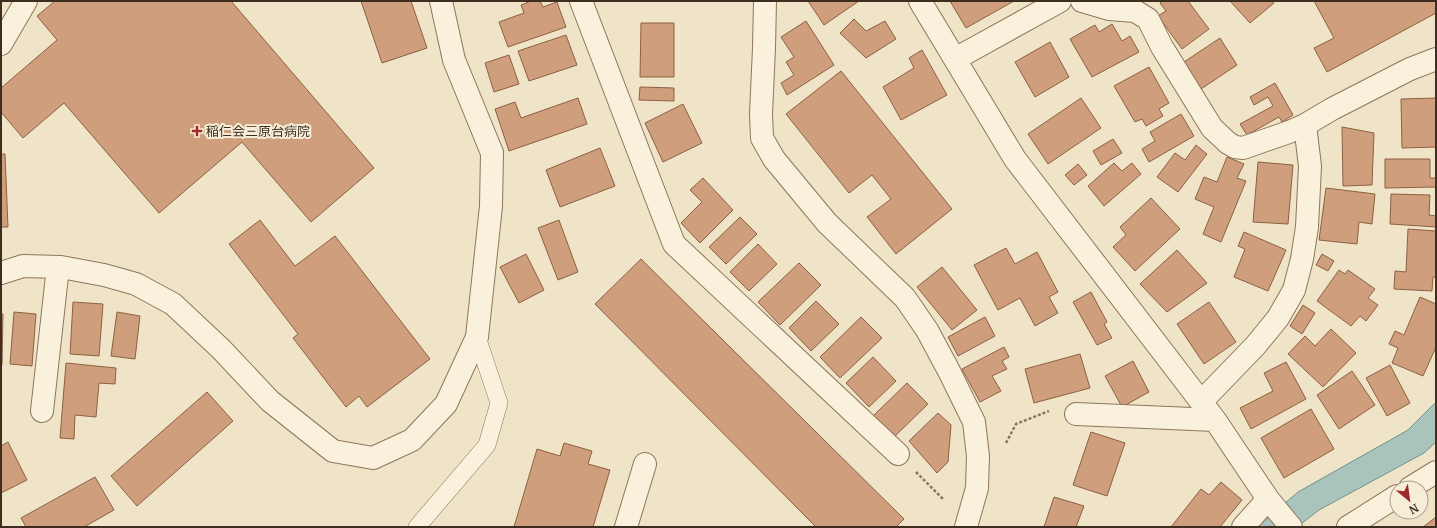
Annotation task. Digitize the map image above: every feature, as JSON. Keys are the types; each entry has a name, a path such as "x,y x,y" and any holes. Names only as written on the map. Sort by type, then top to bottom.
{"street":[{"path":"1,44 26,1"},
{"path":"1,273 23,266 58,268 104,275 136,284 173,304 221,349 270,400 333,451 373,458 412,440 446,404 477,337 491,206 492,153 454,60 441,1"},
{"path":"581,1 674,244 898,454"},
{"path":"765,1 761,114 762,138 774,159 827,223 905,298 927,330 974,422 978,462 976,488 967,525"},
{"path":"920,1 1015,159 1215,420 1268,499 1291,527"},
{"path":"955,59 1060,1"},
{"path":"1082,1 1109,9 1134,11 1148,19 1162,47 1212,128 1228,143 1235,147 1243,148 1305,125 1332,109 1410,69 1436,59"},
{"path":"1200,402 1256,345 1278,318 1294,290 1302,259 1307,227 1310,166 1305,125"},
{"path":"42,411 58,268"},
{"path":"1076,414 1215,420"},
{"path":"626,527 645,464"},
{"path":"1423,480 1436,472"},
{"path":"1242,527 1268,499"},
{"path":"1348,527 1389,501"}],"lane":[{"path":"417,527 487,445 499,403 477,337"}],"path":[{"path":"1005,444 1016,424 1047,411 1076,414"},
{"path":"898,454 967,525"}],"water":[{"path":"1436,402 1436,442 1424,453 1319,510 1297,527 1257,527 1298,492 1408,430"}],"building":[{"path":"55,1 231,1 374,168 311,222 242,142 159,213 64,103 23,138 1,112 1,88 57,40 37,16"},
{"path":"361,1 411,1 427,48 382,63"},
{"path":"531,1 540,1 543,7 557,2 566,27 508,47 499,22 524,13 521,5"},
{"path":"808,1 859,1 824,25"},
{"path":"950,1 1014,1 966,28"},
{"path":"1162,1 1188,1 1209,29 1182,49 1158,16 1166,11 1160,3"},
{"path":"1230,1 1272,1 1274,3 1250,23"},
{"path":"1314,1 1436,1 1436,13 1327,72 1314,48 1334,38"},
{"path":"854,19 866,31 885,21 896,39 866,58 840,33"},
{"path":"806,21 834,65 787,95 781,83 794,75 786,62 794,57 781,37"},
{"path":"641,23 674,23 674,77 640,77"},
{"path":"1112,24 1122,41 1130,36 1139,52 1092,77 1070,39 1095,25 1099,32"},
{"path":"566,35 577,65 529,81 518,51"},
{"path":"1220,38 1237,65 1201,89 1184,62"},
{"path":"1050,42 1069,77 1035,97 1015,62"},
{"path":"922,50 947,95 901,120 883,87 914,68 909,58"},
{"path":"509,55 519,84 494,92 485,63"},
{"path":"1149,67 1169,103 1159,109 1163,116 1146,126 1142,119 1135,122 1114,86"},
{"path":"841,71 952,209 896,254 867,217 891,199 872,175 849,193 786,114"},
{"path":"1275,83 1293,115 1282,122 1279,117 1247,135 1240,124 1273,106 1268,97 1254,105 1250,97"},
{"path":"640,87 674,88 674,101 639,100"},
{"path":"578,98 587,124 509,151 495,109 515,102 521,118"},
{"path":"1081,98 1101,128 1048,164 1028,134"},
{"path":"1436,98 1436,147 1402,148 1401,99"},
{"path":"683,104 702,143 663,162 645,123"},
{"path":"1181,114 1194,136 1149,162 1142,149 1155,141 1150,132"},
{"path":"1342,127 1374,133 1372,185 1343,186"},
{"path":"1113,139 1122,153 1101,165 1093,151"},
{"path":"1196,145 1207,154 1178,192 1157,177 1175,153 1185,160"},
{"path":"600,148 615,186 560,207 546,170"},
{"path":"1,154 5,154 8,227 1,227"},
{"path":"1227,157 1244,164 1237,178 1246,181 1221,242 1203,234 1214,207 1195,199 1204,177 1217,182"},
{"path":"1385,159 1430,159 1430,178 1436,178 1436,187 1385,188"},
{"path":"1258,162 1293,165 1288,224 1253,222"},
{"path":"1114,163 1122,171 1132,163 1141,174 1104,206 1088,186"},
{"path":"1078,164 1087,175 1074,185 1065,175"},
{"path":"703,178 733,210 700,243 681,223 702,202 690,190"},
{"path":"1326,188 1375,194 1372,224 1359,222 1357,244 1319,240"},
{"path":"1391,194 1430,195 1429,215 1436,216 1436,227 1390,224"},
{"path":"1151,198 1180,229 1135,271 1113,247 1126,235 1120,227"},
{"path":"740,217 757,234 726,264 709,247"},
{"path":"260,220 295,266 335,236 430,359 367,407 359,396 346,407 293,338 298,334 229,244"},
{"path":"559,220 578,272 558,280 538,228"},
{"path":"1408,229 1436,231 1436,277 1433,277 1432,291 1394,289 1395,271 1406,272"},
{"path":"1244,232 1286,250 1268,291 1234,277 1245,249 1238,246"},
{"path":"758,244 777,264 749,291 730,272"},
{"path":"1006,248 1015,264 1037,252 1058,292 1049,297 1058,313 1035,326 1020,298 998,310 974,265"},
{"path":"1177,250 1207,283 1167,312 1140,284"},
{"path":"526,254 544,290 519,303 500,267"},
{"path":"1322,254 1334,261 1328,271 1316,265"},
{"path":"641,259 904,519 896,527 816,527 595,304"},
{"path":"799,263 821,285 780,325 758,302"},
{"path":"942,267 977,310 952,330 917,287"},
{"path":"1339,270 1345,274 1348,270 1375,289 1368,298 1378,305 1366,321 1360,316 1351,326 1317,301"},
{"path":"1091,292 1107,322 1104,324 1112,338 1097,345 1073,302"},
{"path":"1420,297 1436,304 1436,347 1423,376 1392,363 1398,348 1389,344 1395,331 1404,335"},
{"path":"816,301 839,324 811,351 789,328"},
{"path":"73,302 103,304 99,356 70,354"},
{"path":"1209,302 1236,342 1204,364 1177,324"},
{"path":"1303,305 1315,313 1302,334 1290,326"},
{"path":"14,312 36,314 32,366 10,364"},
{"path":"117,312 140,316 135,359 111,356"},
{"path":"1,314 3,314 2,365 1,365"},
{"path":"861,317 882,338 840,378 820,357"},
{"path":"985,317 995,336 958,356 948,337"},
{"path":"1331,329 1356,353 1323,387 1288,354 1305,336 1315,346"},
{"path":"1004,347 1009,357 1002,361 1007,369 992,376 1001,391 980,402 962,369"},
{"path":"1080,354 1090,388 1034,403 1025,369"},
{"path":"873,357 896,381 869,407 846,383"},
{"path":"1133,361 1149,392 1122,407 1105,376"},
{"path":"1286,362 1306,399 1251,429 1240,408 1273,391 1264,373"},
{"path":"66,363 116,368 115,384 99,383 96,417 75,415 74,439 60,438"},
{"path":"1390,365 1410,403 1387,416 1366,378"},
{"path":"1352,371 1375,405 1339,429 1317,395"},
{"path":"907,383 928,404 894,437 873,416"},
{"path":"207,392 233,421 137,506 111,476"},
{"path":"1311,409 1334,449 1284,478 1261,438"},
{"path":"938,413 951,425 948,462 937,473 909,441"},
{"path":"1091,432 1125,443 1107,496 1073,485"},
{"path":"8,442 27,480 1,493 1,446"},
{"path":"564,443 592,451 588,464 610,470 593,527 514,527 537,449 560,456"},
{"path":"95,477 114,510 84,527 26,527 21,518"},
{"path":"1221,482 1242,500 1220,527 1171,527 1201,489 1209,495"},
{"path":"1054,497 1084,506 1076,527 1044,527"},
{"path":"1436,517 1436,527 1423,527"}],"place":[{"name":"稲仁会三原台病院","path":"197,131"}]}
